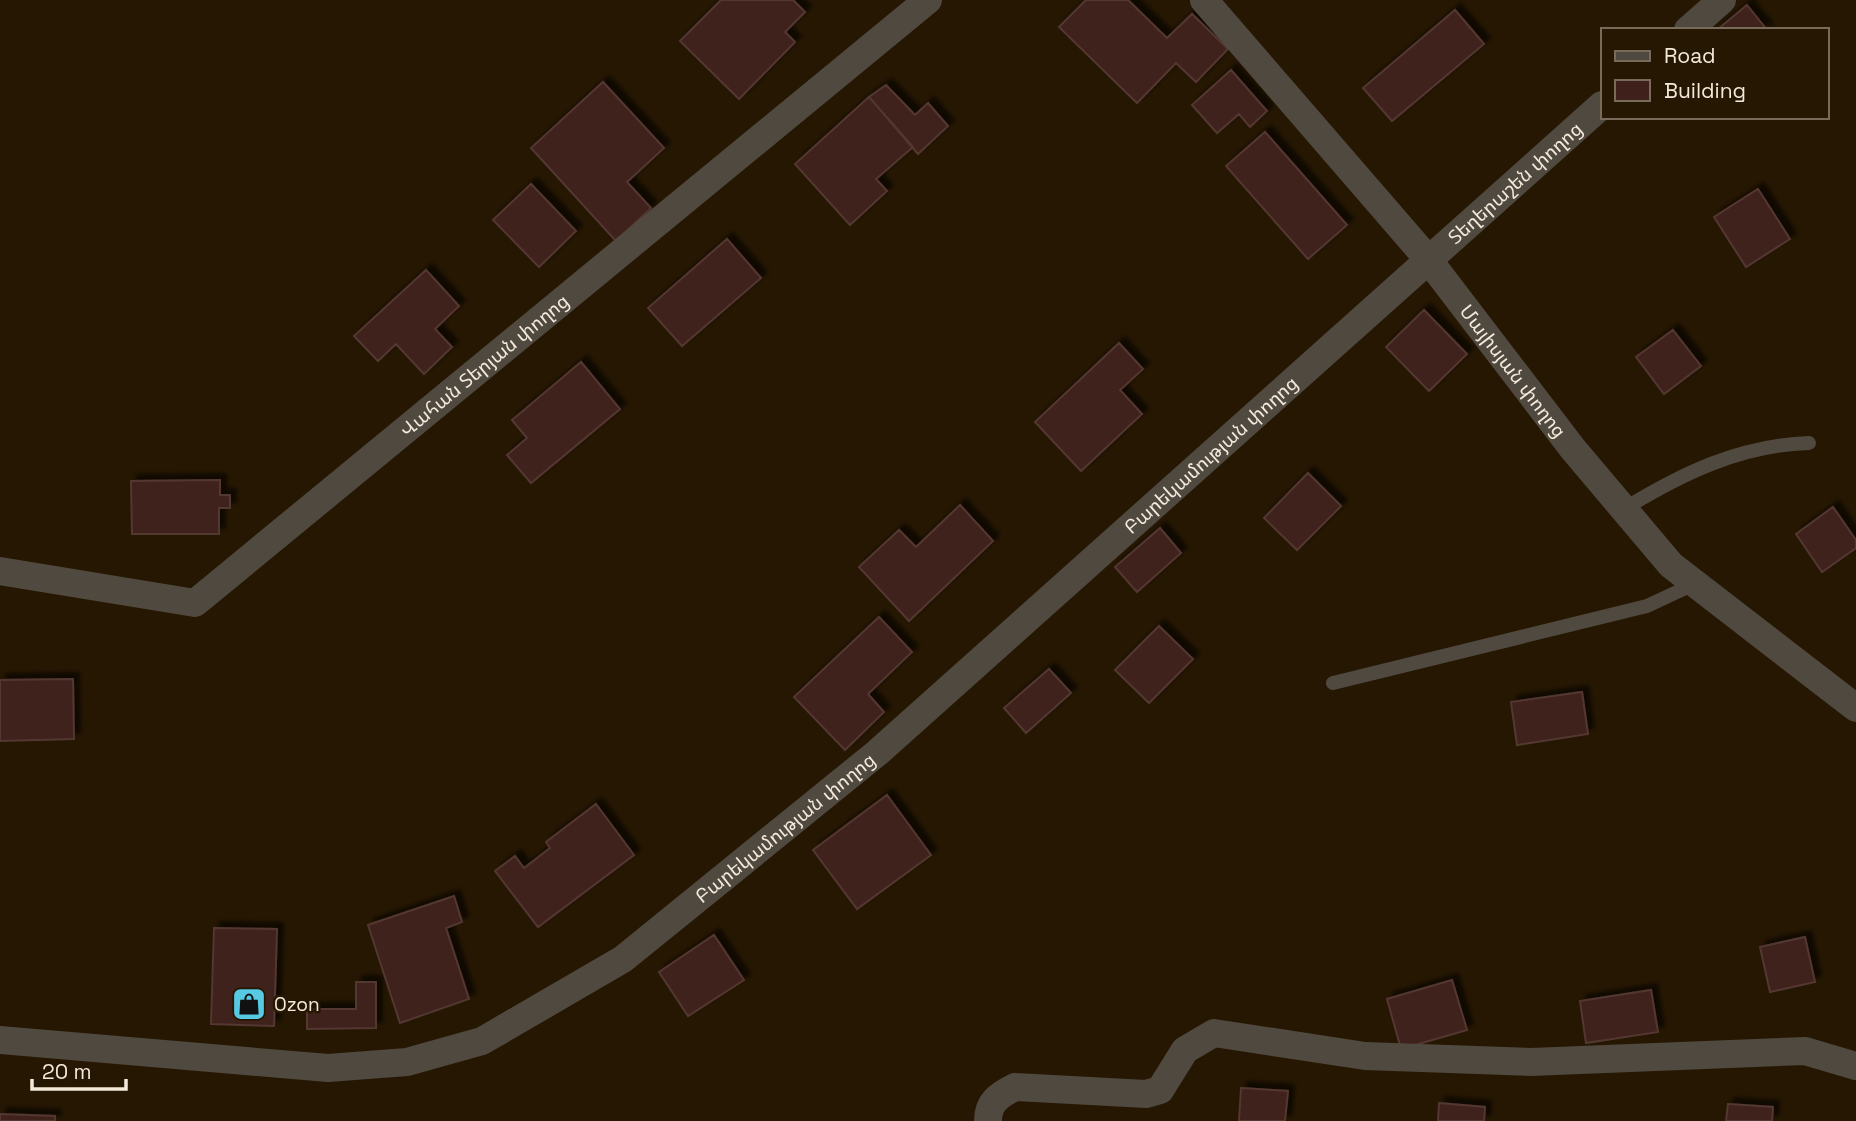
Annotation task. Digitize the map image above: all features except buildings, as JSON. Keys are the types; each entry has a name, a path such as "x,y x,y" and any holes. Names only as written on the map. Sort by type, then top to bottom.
{"street":[{"name":"Վահան Տերյան փողոց","path":"0,572 195,603 928,0"},
{"name":"Մայիսյան փողոց","path":"1204,0 1427,258 1573,449 1671,565 1856,708"},
{"path":"1690,28 1722,0"},
{"name":"Տեղերաշեն փողոց","path":"1427,258 1601,106"},
{"name":"Բարեկամության փողոց","path":"0,1040 328,1068 407,1062 482,1041 623,959 877,752 1427,258"},
{"path":"988,1121 988,1113 997,1096 1014,1087 1146,1094 1160,1090 1185,1050 1214,1033 1365,1056 1531,1062 1805,1051 1856,1066"}],"lane":[{"path":"1624,509 1679,476 1772,444 1809,443"},
{"path":"1332,683 1647,606 1694,584"}],"place":[{"name":"Ozon","path":"249,1004"}]}
